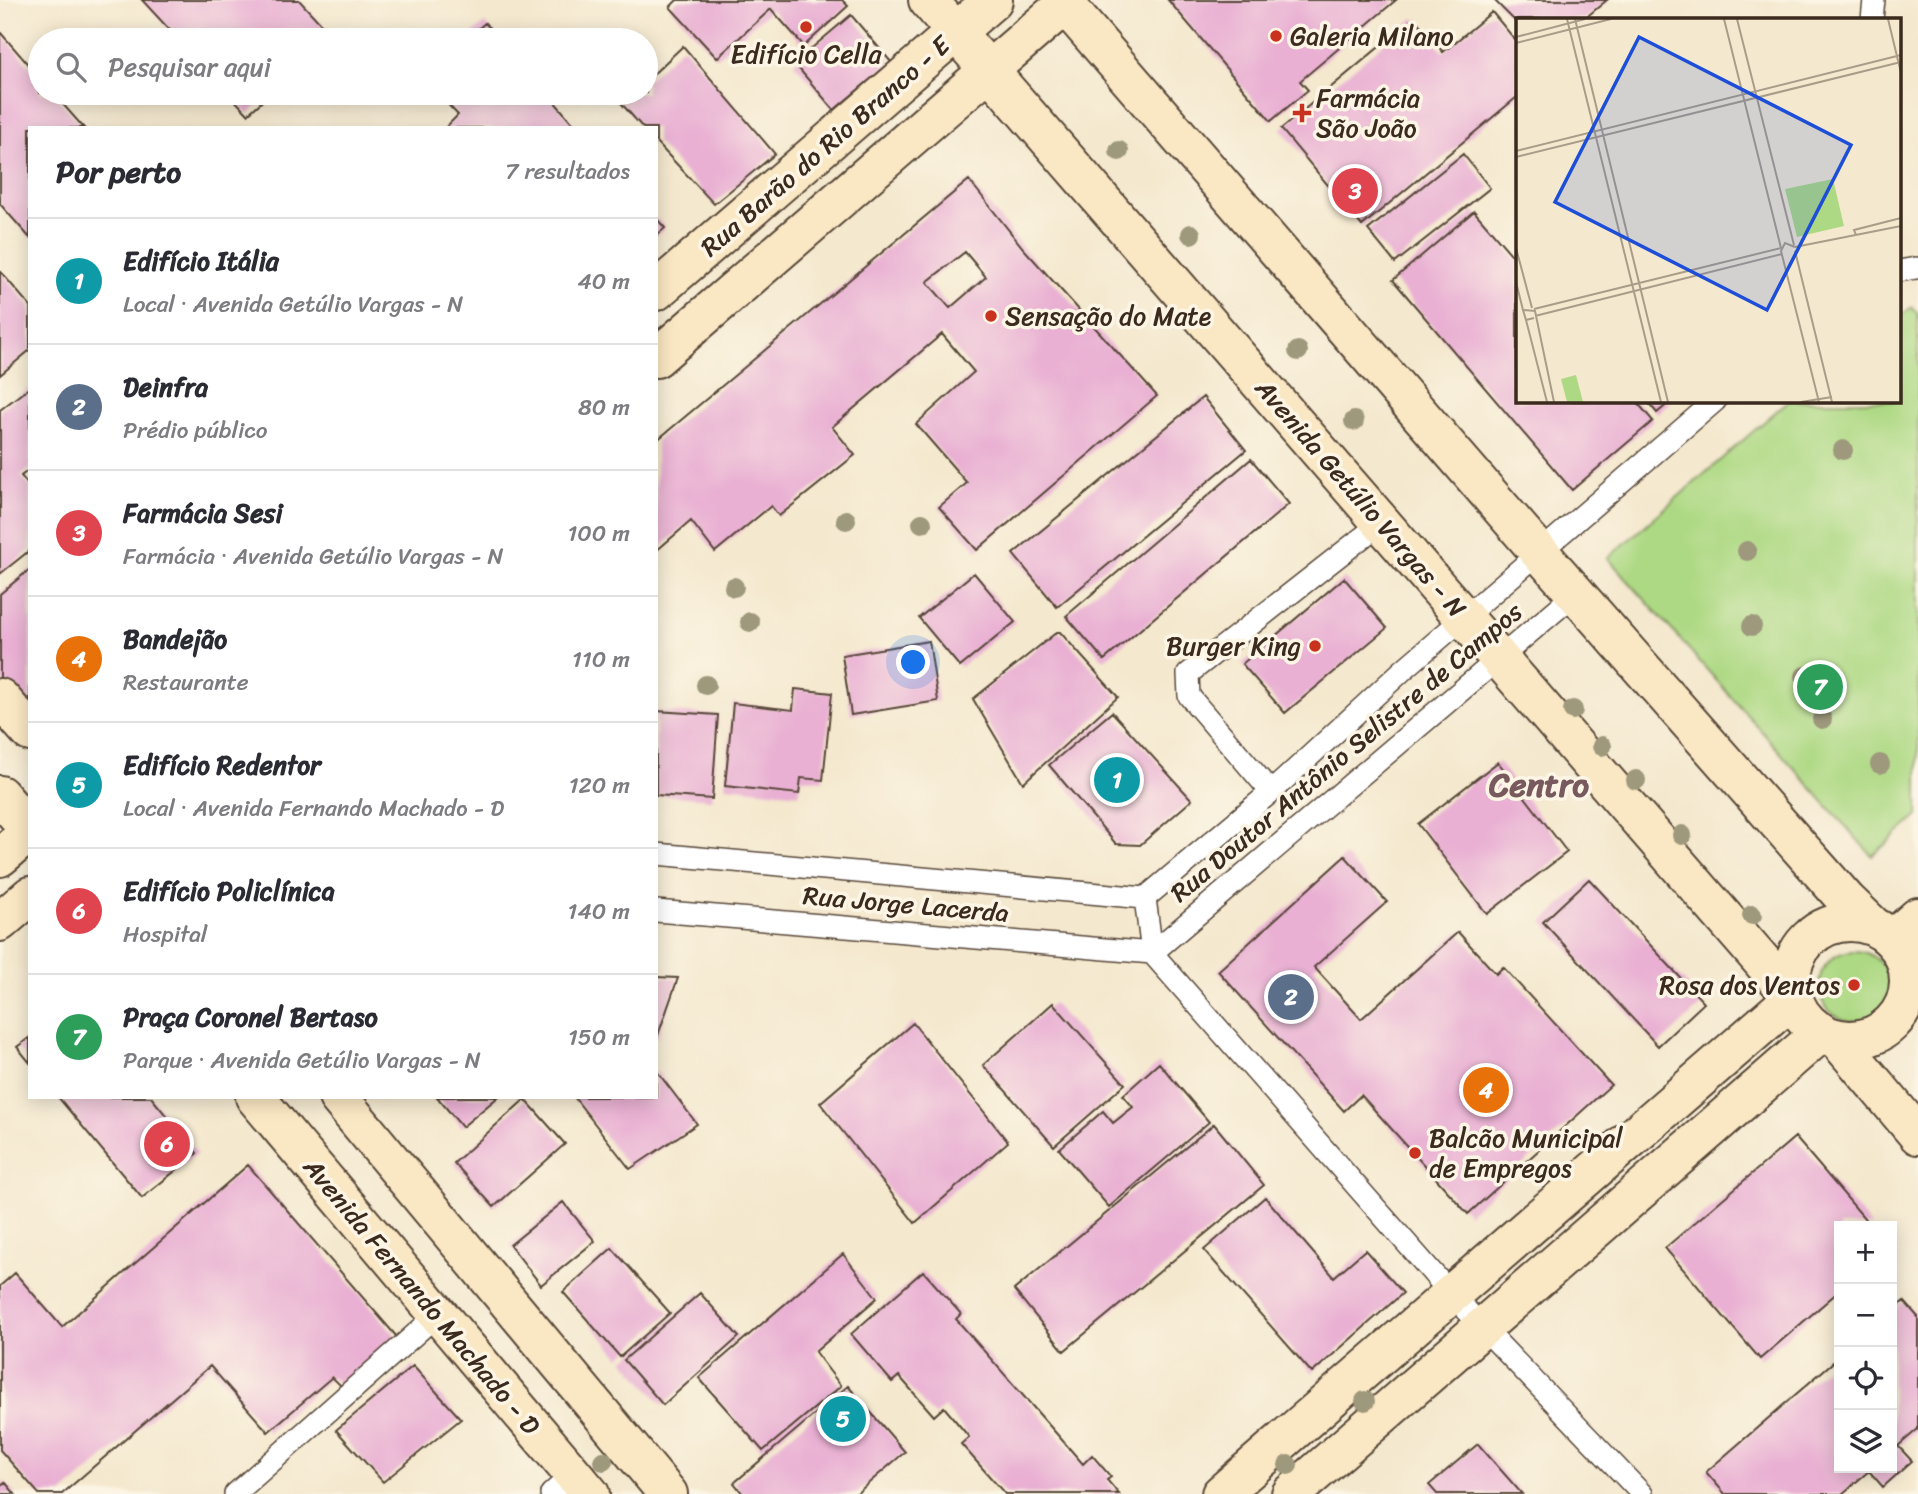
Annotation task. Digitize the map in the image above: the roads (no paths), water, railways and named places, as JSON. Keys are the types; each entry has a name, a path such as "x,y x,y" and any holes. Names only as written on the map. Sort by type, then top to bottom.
{"street":[{"name":"Avenida Getúlio Vargas - N","path":"928,0 1793,998"},
{"name":"Rua Barão do Rio Branco - E","path":"658,289 993,0"},
{"name":"Rua Barão do Rio Branco - E","path":"658,356 989,71 1065,2"},
{"path":"1065,2 1540,553 1847,901 1902,946 1906,996 1901,1010 1891,1022 1866,1037 1829,1035 1483,1327 1292,1494"},
{"path":"0,698 28,730"},
{"path":"0,795 28,829"},
{"path":"0,858 28,833"},
{"path":"0,922 28,898"},
{"path":"1902,946 1856,923 1837,923 1819,930 1804,943 1795,959 1791,978 1793,998 1803,1017 1829,1035 1918,1135"},
{"path":"1221,1494 1793,998"},
{"name":"Avenida Fernando Machado - D","path":"257,1099 438,1314 571,1487"},
{"path":"340,1099 668,1494"}],"lane":[{"path":"1872,18 1874,0"},
{"name":"Rua Doutor Antônio Selistre de Campos","path":"1145,898 1271,792 1464,617 1714,402"},
{"path":"1271,792 1189,696 1188,674 1382,522"},
{"name":"Rua Doutor Antônio Selistre de Campos","path":"1152,953 1576,593"},
{"name":"Rua Jorge Lacerda","path":"658,854 1145,898"},
{"path":"1145,898 1152,953 1452,1295 1642,1494"},
{"name":"Rua Jorge Lacerda","path":"658,911 1152,953"},
{"path":"235,1494 438,1314"}],"place":[{"name":"Edifício Cella","path":"806,27"},
{"name":"Galeria Milano","path":"1276,36"},
{"name":"Farmácia São João","path":"1302,113"},
{"name":"Farmácia Sesi","path":"1355,191"},
{"name":"Sensação do Mate","path":"991,316"},
{"name":"Burger King","path":"1315,646"},
{"name":"Praça Coronel Bertaso","path":"1820,687"},
{"name":"Edifício Itália","path":"1117,780"},
{"name":"Rosa dos Ventos","path":"1854,985"},
{"name":"Deinfra","path":"1291,997"},
{"name":"Bandejão","path":"1486,1090"},
{"name":"Edifício Policlínica","path":"167,1144"},
{"name":"Balcão Municipal de Empregos","path":"1415,1153"},
{"name":"Edifício Redentor","path":"843,1419"}],"district":[{"name":"Centro","path":"1539,784"}]}
